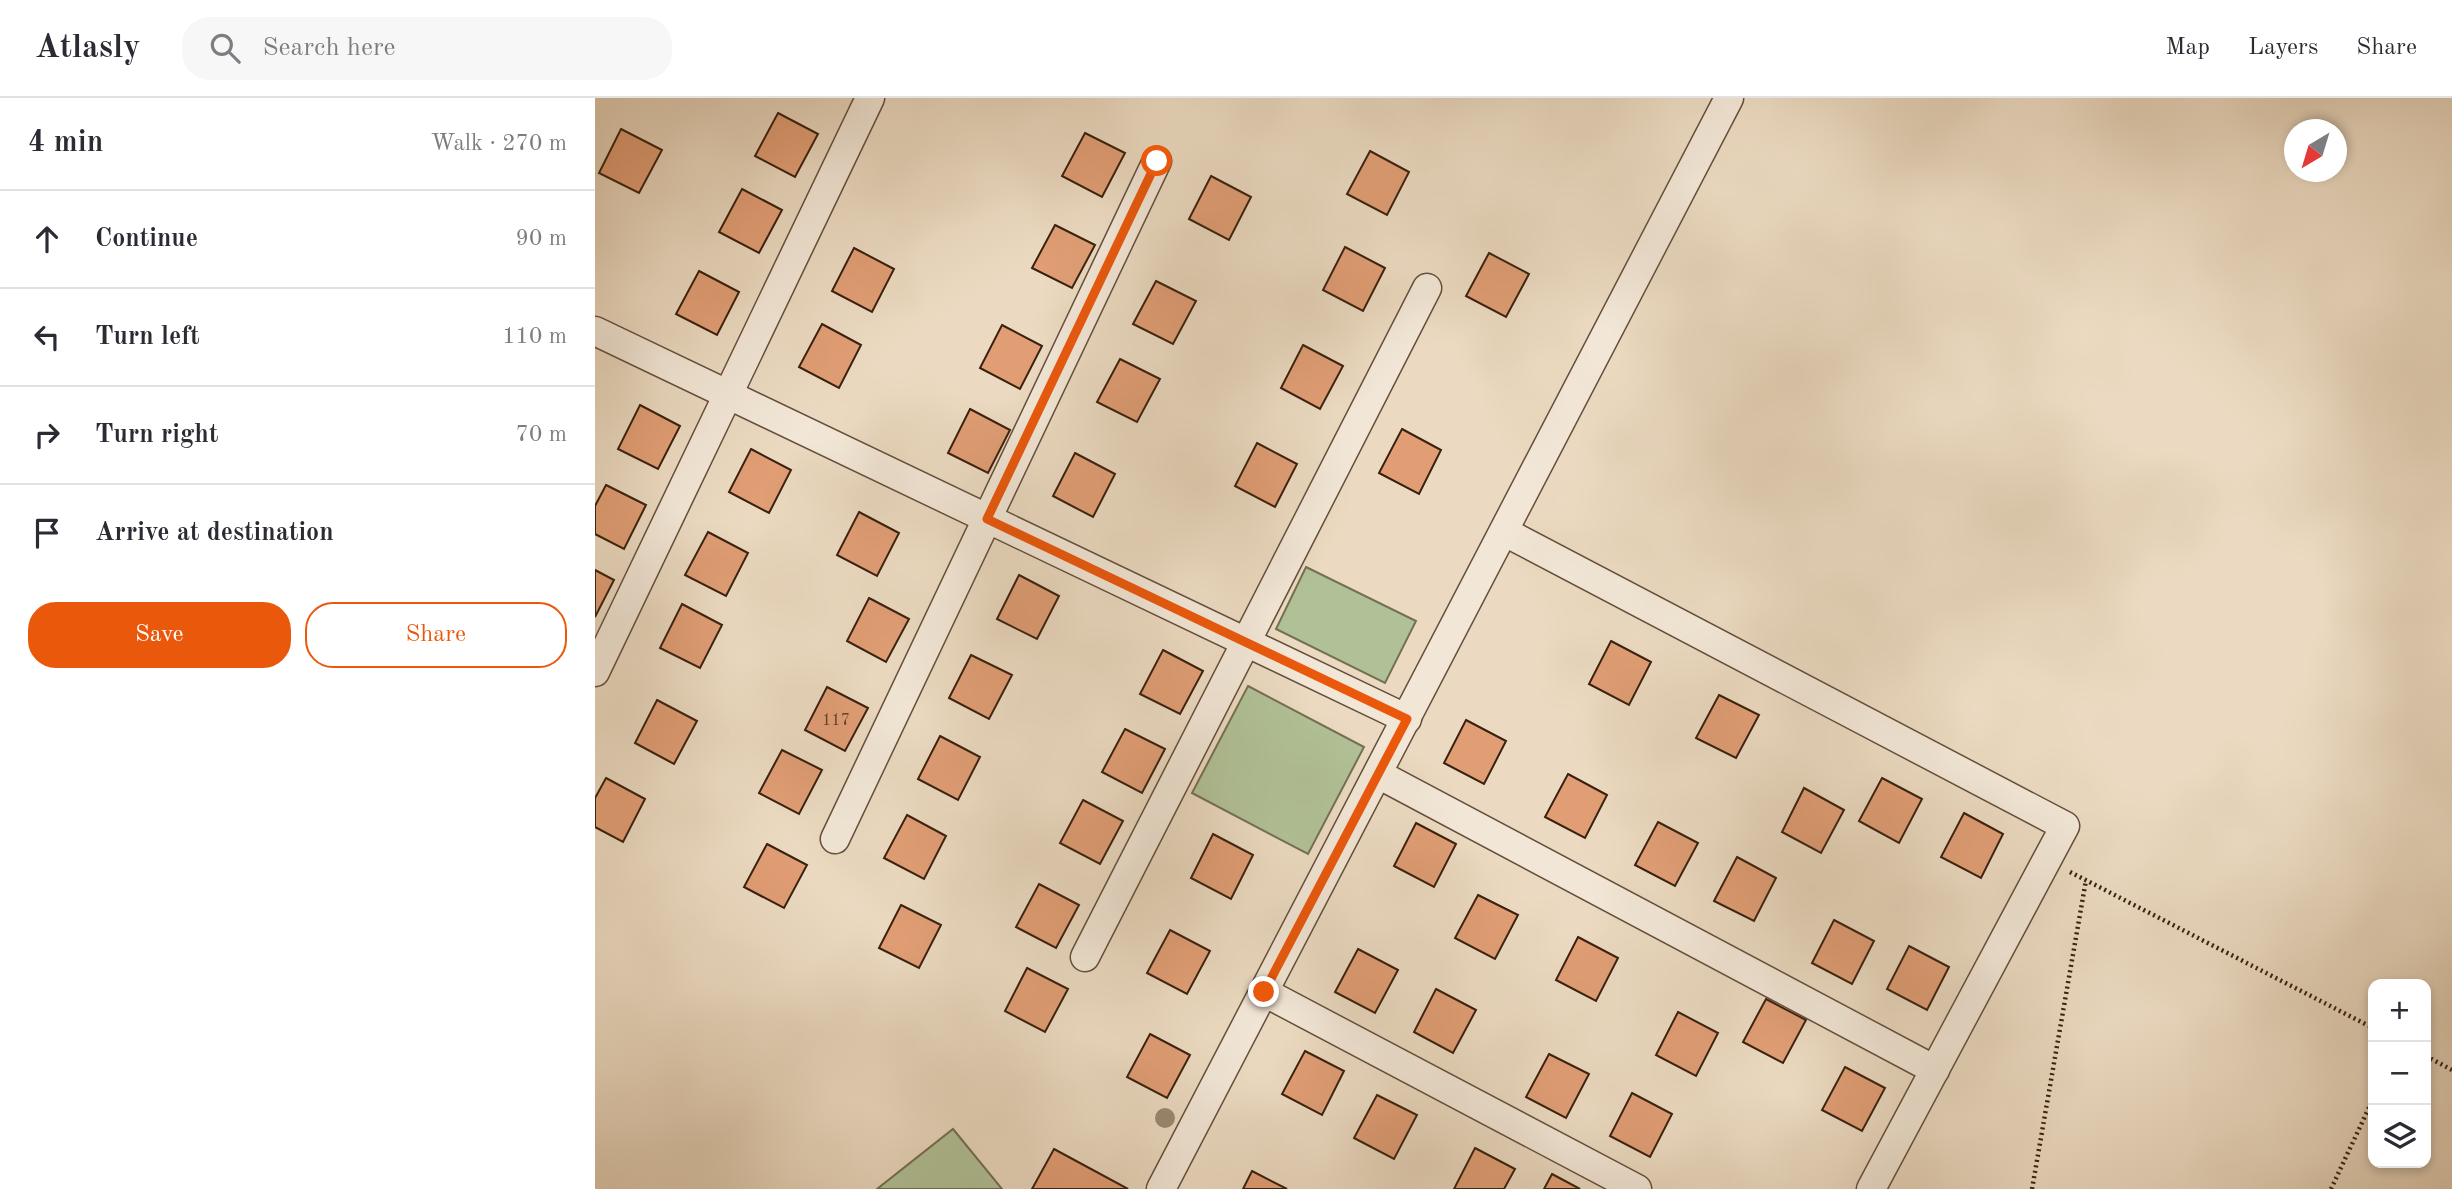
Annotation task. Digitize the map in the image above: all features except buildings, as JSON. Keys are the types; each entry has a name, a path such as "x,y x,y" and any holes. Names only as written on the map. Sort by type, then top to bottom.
{"street":[{"path":"595,672 870,98"},
{"path":"1161,1189 1730,98"},
{"path":"835,839 1157,161"},
{"path":"1084,957 1427,288"},
{"path":"595,331 1407,719"},
{"path":"1505,532 2065,826 1871,1189"},
{"path":"1378,774 1935,1070"},
{"path":"1264,992 1637,1189"}],"path":[{"path":"2047,860 2368,1025"},
{"path":"2032,1189 2086,880"},
{"path":"2431,1059 2452,1070"},
{"path":"2331,1189 2370,1105"}],"green space":[{"path":"1306,567 1416,621 1385,683 1276,629"},
{"path":"1248,686 1364,747 1308,854 1192,793"},
{"path":"953,1129 1002,1189 877,1189"}],"route":[{"path":"1157,161 987,519 1407,719 1264,992"}]}
